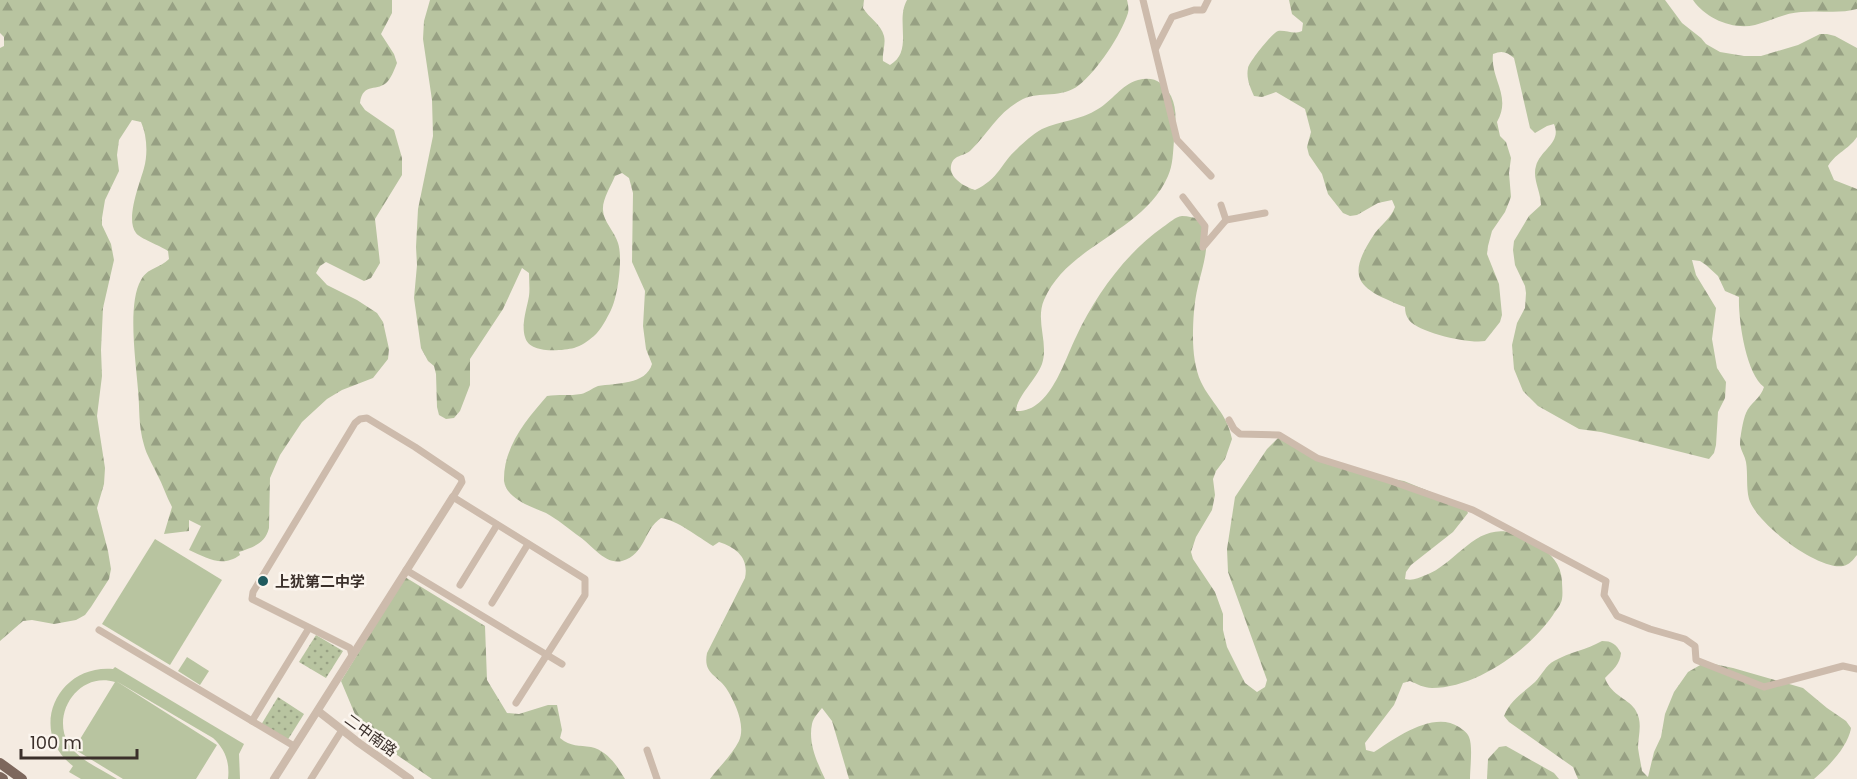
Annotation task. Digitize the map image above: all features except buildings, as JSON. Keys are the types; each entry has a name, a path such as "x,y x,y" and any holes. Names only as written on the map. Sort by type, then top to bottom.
{"main road":[{"path":"0,763 22,779"}],"street":[{"path":"1143,0 1177,140 1211,176"},
{"path":"1156,48 1172,17 1194,10 1203,10 1208,0"},
{"path":"1183,197 1204,226 1203,247 1226,220 1265,213"},
{"path":"1221,205 1226,220"},
{"path":"274,779 462,482 461,478 416,447 366,418 355,423 253,592 252,599 350,648 352,655"},
{"path":"1229,420 1233,429 1240,434 1279,435 1317,458 1473,510 1606,581 1604,595 1617,616 1685,639 1695,646 1696,660 1764,687 1843,666 1857,669"},
{"path":"453,497 585,579 585,595 516,703"},
{"path":"460,585 497,525"},
{"path":"492,603 528,544"},
{"path":"406,570 562,664"},
{"path":"252,721 309,627"},
{"path":"99,630 294,746"},
{"name":"二中南路","path":"318,711 410,779"},
{"path":"310,779 342,730"},
{"path":"646,750 657,779"}],"green space":[{"path":"0,0 392,0 392,13 381,34 397,63 388,81 364,92 360,103 365,110 394,130 402,158 402,175 375,219 380,263 371,278 364,281 326,262 316,273 327,285 377,313 383,322 389,349 388,359 373,378 342,390 327,399 302,422 280,455 270,478 269,528 265,538 258,544 239,552 240,555 233,559 214,560 189,550 201,526 189,520 189,531 164,534 172,507 142,437 134,349 134,303 144,276 169,259 168,251 138,235 133,227 133,210 145,163 146,139 141,122 132,120 119,140 117,155 119,171 105,200 102,218 102,225 111,244 114,260 103,308 102,376 97,416 105,468 104,484 97,508 108,551 111,569 109,579 85,615 76,620 54,624 32,620 23,621 0,641 0,48 4,46 4,37 0,33"},
{"path":"430,0 864,0 863,8 878,25 884,36 883,61 890,65 901,52 904,8 907,0 1127,0 1128,13 1120,32 1101,62 1086,79 1065,92 1036,95 1023,99 1007,110 971,150 952,162 951,170 955,178 975,190 989,181 1012,154 1035,133 1049,126 1091,113 1132,82 1149,79 1158,81 1168,91 1173,102 1175,123 1168,176 1156,195 1141,212 1087,251 1055,281 1042,308 1044,356 1042,364 1017,405 1016,411 1038,404 1047,395 1092,306 1112,277 1136,250 1177,218 1184,216 1200,219 1206,235 1206,244 1194,312 1193,349 1201,382 1223,415 1232,439 1225,459 1213,479 1215,495 1212,510 1196,537 1191,552 1193,559 1215,592 1223,614 1223,630 1227,647 1245,683 1257,692 1265,687 1267,680 1228,572 1227,549 1235,497 1267,449 1279,437 1349,471 1404,481 1465,506 1468,513 1453,532 1411,565 1406,572 1405,579 1426,575 1447,562 1477,538 1500,531 1516,534 1537,545 1551,555 1557,564 1562,581 1560,605 1530,641 1500,665 1466,682 1432,688 1410,681 1403,683 1394,705 1365,743 1366,750 1374,752 1415,728 1438,722 1449,723 1462,729 1469,737 1470,779 849,779 832,721 822,708 813,722 811,738 816,759 825,779 710,779 733,751 741,735 740,721 733,700 722,683 711,673 706,660 707,653 745,578 743,559 731,547 719,542 713,546 681,525 661,518 630,558 622,561 610,560 599,554 585,540 554,518 517,499 508,491 504,481 507,457 512,445 524,424 547,396 581,394 598,386 630,382 644,376 652,364 646,349 643,326 645,291 632,262 633,193 629,178 622,173 615,176 603,206 605,218 618,243 620,267 614,304 599,331 584,343 568,349 539,349 528,342 524,327 529,293 529,273 522,268 503,309 470,359 470,385 460,411 454,418 446,419 439,415 436,374 434,366 428,361 421,348 414,298 418,209 433,136 432,100 423,39 424,21"},
{"path":"1289,0 1665,0 1682,23 1706,44 1720,52 1761,56 1798,45 1820,34 1835,36 1857,48 1857,137 1828,166 1834,180 1857,189 1857,555 1843,566 1818,561 1775,532 1754,509 1749,499 1746,462 1740,442 1746,413 1764,387 1752,371 1744,345 1739,297 1725,291 1718,276 1700,261 1692,260 1696,275 1716,308 1712,339 1717,368 1726,382 1725,398 1718,412 1716,445 1709,459 1601,432 1579,429 1538,406 1523,391 1514,369 1512,345 1517,323 1525,308 1526,293 1515,265 1514,241 1529,216 1541,205 1536,166 1553,141 1556,131 1554,124 1535,133 1530,128 1514,58 1509,54 1502,52 1493,54 1494,72 1502,96 1501,113 1497,122 1500,136 1506,142 1511,158 1509,173 1511,197 1505,212 1492,231 1487,254 1499,284 1502,315 1500,322 1485,341 1468,341 1433,333 1414,325 1407,317 1405,307 1367,288 1361,281 1360,262 1375,233 1393,211 1395,207 1392,200 1378,203 1357,215 1350,216 1343,213 1328,194 1322,174 1309,155 1307,147 1311,132 1305,109 1276,92 1262,97 1254,96 1249,82 1249,65 1271,37 1278,31 1296,33 1302,31 1303,23 1292,14"},
{"path":"1693,0 1857,0 1857,9 1795,13 1755,25 1738,26 1713,18 1698,7"},
{"path":"155,539 222,580 170,665 102,624"},
{"path":"405,577 485,626 487,680 507,713 519,714 548,705 557,705 562,730 560,738 571,744 597,749 607,755 625,779 432,779 362,731 341,681"},
{"path":"316,635 343,651 326,678 299,662"},
{"path":"1602,641 1613,644 1621,653 1618,664 1605,678 1612,689 1633,707 1638,716 1640,725 1638,751 1642,771 1648,777 1654,752 1661,737 1665,714 1674,692 1688,672 1702,664 1709,663 1733,668 1803,688 1846,721 1851,728 1849,735 1837,756 1814,779 1578,779 1573,767 1509,722 1504,716 1513,701 1535,682 1551,663"},
{"path":"187,657 209,671 200,685 178,671"},
{"path":"115,667 244,744 239,754 240,779 228,779 226,756 213,738 116,681 217,745 196,779 123,779 74,749 115,682 102,680 80,688 72,697 63,719 64,731 72,749 90,764 117,779 81,779 69,772 73,766 59,752 52,735 51,719 55,702 64,688 77,677 93,670"},
{"path":"278,697 304,714 287,741 261,725"},
{"path":"1506,746 1554,773 1559,779 1487,779 1488,759 1499,747"}],"place":[{"name":"上犹第二中学","path":"263,581"}]}
